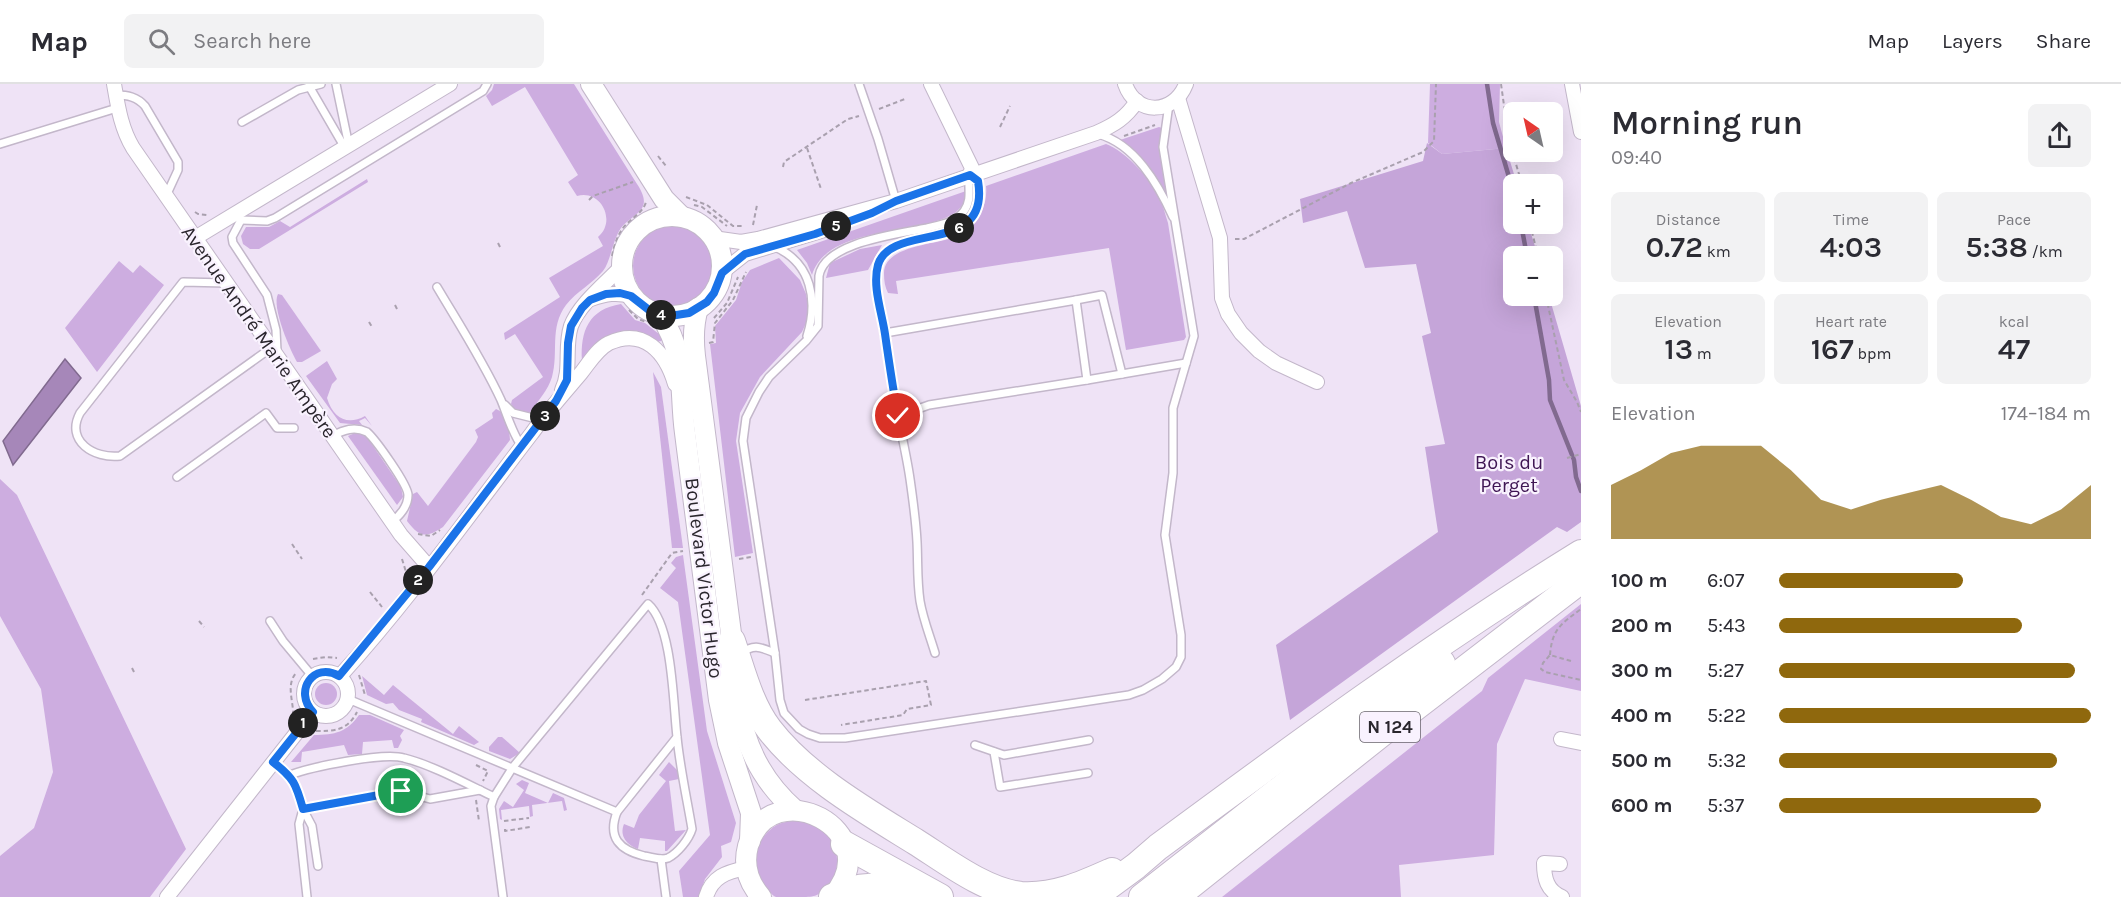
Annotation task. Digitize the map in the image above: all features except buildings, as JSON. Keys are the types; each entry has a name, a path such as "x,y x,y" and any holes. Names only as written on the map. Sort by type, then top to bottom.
{"highway":[{"path":"1094,897 1327,722 1522,589 1581,554"},
{"name":"N 124","path":"1142,897 1581,554"},
{"name":"N 124","path":"1176,897 1193,887 1396,722 1581,580"},
{"path":"734,653 763,718 785,749 815,774 867,811 982,883 1020,895 1048,895 1074,888 1158,847"},
{"path":"844,844 940,897"},
{"path":"832,897 860,886 876,887 904,897"}],"main road":[{"path":"591,84 664,199 682,208 700,224 713,238 720,251 722,273 714,293 698,308 680,315 660,315 649,310 631,296 624,281 622,266 627,244 641,227 682,208"},
{"path":"650,174 654,198 654,210 650,221"},
{"name":"Boulevard Victor Hugo","path":"698,308 693,335 695,356 734,653 740,718 748,746 767,781 795,810"},
{"name":"Boulevard Victor Hugo","path":"660,315 674,337 677,347 682,415 719,700 728,743 751,813 746,868"},
{"path":"750,841 754,833 768,819 785,812 795,810 807,812 825,819 838,832 844,844 847,867 844,878 832,897"},
{"path":"746,868 749,879 761,897"}],"street":[{"path":"195,238 239,217 450,84"},
{"path":"931,84 972,168 970,175"},
{"path":"1125,84 1128,92 1137,101 1152,107 1174,101 1186,84"},
{"path":"1572,84 1581,132"},
{"name":"Avenue André Marie Ampère","path":"115,96 127,138 391,522 429,567"},
{"path":"713,238 741,242 758,239 896,201 1118,124 1137,101"},
{"path":"1174,101 1220,238 1222,298 1228,315 1258,351 1276,363 1317,382"},
{"path":"722,273 745,254 815,234 872,213 896,201"},
{"path":"556,401 567,380 571,326 582,308 622,266"},
{"path":"590,300 606,294 620,293 631,296"},
{"path":"339,676 429,567 556,401 597,353 608,344 632,339 650,343 662,354 667,362 682,415"},
{"path":"323,672 339,676 347,686 346,705 337,714 324,716 313,712 308,707 304,694 305,687 313,677 323,672"},
{"path":"167,897 313,712"},
{"path":"1561,739 1581,743"},
{"path":"1529,860 1560,864"},
{"path":"1544,863 1546,883 1551,890 1562,897"},
{"path":"706,897 710,886 718,877 730,871 746,868"}],"lane":[{"path":"242,122 298,90 321,84"},
{"path":"336,84 347,147"},
{"path":"226,283 183,282 75,421 75,430 86,447 97,454 109,457 120,456 274,353 276,330 267,295 233,243 232,237 239,217 267,221 274,218 483,91 487,84"},
{"path":"859,84 896,201"},
{"path":"309,86 347,147"},
{"path":"0,144 115,96 129,95 146,106 178,162 178,170 166,196"},
{"path":"970,175 968,204 956,219 943,224 861,242 834,253 826,260 819,276 818,326 769,378 746,418 743,441 780,700 784,713 799,729 819,738 845,738 1129,695 1153,684 1176,667 1181,657 1180,635 1165,535 1173,473 1173,408 1194,336 1178,227 1163,147 1174,101"},
{"path":"1096,133 1118,144 1132,155 1149,174 1160,189 1178,227"},
{"path":"935,653 926,627 920,598 914,511 877,288 877,269 886,251 897,245 953,231 963,226 973,215 980,194 978,181 970,175"},
{"path":"772,246 785,251 807,279 813,309 806,341"},
{"path":"437,287 502,401 515,436 522,446"},
{"path":"885,333 1102,295 1122,374"},
{"path":"1076,300 1087,380"},
{"path":"898,416 929,405 1186,363"},
{"path":"502,401 513,413 542,420"},
{"path":"177,477 266,413 277,428 294,428"},
{"path":"332,436 353,429 367,432 405,484 408,495 407,504 398,517 391,522"},
{"path":"503,897 491,806 494,797 513,767 648,604 655,610 664,634 692,829 689,836 673,854 661,859 626,850 614,834 617,812 677,737"},
{"path":"270,621 313,677"},
{"path":"734,653 755,646 775,653"},
{"path":"348,699 617,812"},
{"path":"975,745 1004,755 1089,740"},
{"path":"994,752 1000,787 1088,774"},
{"path":"290,775 309,768 390,756 404,758 467,783 494,797"},
{"path":"273,762 290,775 297,789 303,809 312,826 318,866"},
{"path":"303,809 401,791 430,799 480,790"},
{"path":"303,809 299,824 307,897"},
{"path":"661,859 666,897"}],"path":[{"path":"1220,238 1244,239 1351,183 1423,152 1434,141 1436,84"},
{"path":"1501,84 1509,141 1519,174"},
{"path":"783,166 784,162 849,119 905,99"},
{"path":"1000,127 1010,106"},
{"path":"807,148 821,189"},
{"path":"589,200 593,196 666,166 668,173"},
{"path":"682,194 707,205 733,226 753,228 756,231"},
{"path":"753,228 757,205"},
{"path":"682,208 702,207 733,230 747,230"},
{"path":"498,243 501,249"},
{"path":"709,328 712,319 727,303 742,271 748,265"},
{"path":"395,305 398,311"},
{"path":"1548,306 1564,380 1581,412"},
{"path":"369,322 372,327"},
{"path":"706,343 707,335"},
{"path":"1567,458 1581,454"},
{"path":"292,544 302,559"},
{"path":"652,578 672,553 688,550"},
{"path":"733,560 759,556"},
{"path":"370,592 382,608"},
{"path":"1581,609 1556,630 1551,640 1550,655 1541,669 1545,672 1581,680"},
{"path":"199,621 204,627"},
{"path":"1550,655 1571,661"},
{"path":"132,668 135,674"},
{"path":"358,674 364,695"},
{"path":"805,700 926,681 931,705 907,709 903,716 841,725"},
{"path":"468,762 488,771 476,799 479,821"},
{"path":"529,818 503,821 505,831 530,827"}],"shaded area":[{"path":"494,84 574,84 639,186 644,200 642,209 623,225 618,233 603,271 566,305 556,331 552,377 530,412 523,413 516,411 511,404 512,400 543,377 515,334 505,340 504,333 560,297 549,278 603,246 598,237 604,230 606,215 599,202 586,195 577,196 568,182 578,175 525,87 492,106 486,96"},
{"path":"1430,84 1500,84 1499,122 1503,148 1442,154 1428,143"},
{"path":"1162,128 1161,155 1171,202 1149,168 1120,140"},
{"path":"1106,144 1136,166 1150,181 1160,199 1168,223 1186,337 1184,340 1126,350 1109,248 896,281 898,294 888,293 884,274 886,264 892,257 901,252 949,239 965,232 981,213 986,186"},
{"path":"367,179 368,182 259,249 250,249 243,244 241,236 246,227 269,227 280,221 290,227"},
{"path":"966,191 960,208 945,218 844,243 824,256 812,275 807,263 797,250"},
{"path":"674,225 690,228 703,237 712,250 715,266 712,282 703,295 690,304 674,307 658,304 645,295 636,282 633,266 636,250 645,237 658,228"},
{"path":"882,245 868,270 826,278 830,263 860,249"},
{"path":"779,258 800,280 809,308 802,332 760,377 740,413 736,441 753,553 735,557 710,344 716,343 715,326 736,300 742,282 750,270"},
{"path":"119,261 133,273 140,265 164,285 97,372 65,328"},
{"path":"278,294 282,295 321,351 302,362 297,362 283,329 277,309"},
{"path":"621,304 635,320 645,323 659,334 662,341 631,332 614,334 594,348 582,361 583,340 589,323 601,311"},
{"path":"65,359 81,378 13,465 3,441"},
{"path":"327,361 337,379 332,384 327,398 333,411 347,420 365,416 372,426 365,418 359,421 362,425 340,423 306,376"},
{"path":"653,372 661,387 683,548 672,548"},
{"path":"496,409 505,418 510,440 443,527 428,534 416,531 407,521 413,494 417,492 428,506 476,442 478,437 475,430 493,418 492,413"},
{"path":"355,433 367,437 401,487 403,497 397,505 348,436"},
{"path":"0,479 17,495 186,849 150,897 0,897 0,856 34,828 53,772 41,689 0,616"},
{"path":"683,555 707,731 736,823 731,842 721,846 722,857 705,879 699,897 683,897 679,871 710,835 678,602 660,588 676,568 671,563 676,557"},
{"path":"1581,604 1581,691 1525,679 1497,744 1494,855 1399,865 1401,897 1222,897 1482,691 1488,678"},
{"path":"362,676 384,695 393,685 453,734 459,726 479,742 474,745 421,722 422,719 399,710 393,703 386,704 367,695"},
{"path":"326,683 334,686 337,694 334,702 326,705 318,702 315,694 318,686"},
{"path":"359,715 370,715 404,730 400,736 402,740 398,748 394,748 392,740 363,742 362,754 348,755 344,745 302,752 301,762 291,762 314,735 345,729"},
{"path":"498,737 502,737 520,753 510,759 489,751 489,747"},
{"path":"669,762 679,772 679,779 669,781 675,831 686,830 667,851 665,851 665,841 640,838 638,849 625,840 624,824 634,828 639,815 666,781 659,775"},
{"path":"522,780 529,783 525,793 548,803 532,805 533,816 530,817 529,806 501,810 502,820 500,819 499,809 504,801 513,807 524,790 516,784"},
{"path":"553,793 564,798 567,810 564,811 562,801 548,803"},
{"path":"800,820 818,826 830,839 837,854 836,871 825,890 815,896 776,897 763,885 759,877 756,869 757,852 764,836 773,827 784,822"}],"green space":[{"name":"Bois du Perget","path":"1427,143 1442,154 1503,148 1503,162 1510,162 1514,174 1503,174 1503,234 1531,234 1535,246 1503,246 1503,306 1552,306 1581,406 1581,522 1567,532 1557,527 1290,720 1276,645 1438,532 1425,447 1445,444 1422,336 1431,333 1416,264 1365,268 1347,211 1303,223 1300,199 1423,161"}],"waterway":[{"path":"1487,84 1493,123 1508,174"},
{"path":"1523,234 1525,246"},
{"path":"1536,306 1549,380 1550,400 1574,460 1581,491"}],"route":[{"path":"401,791 303,809 290,775 273,762 313,712 305,701 305,687 308,681 323,672 339,676 353,661 429,567 556,401 567,380 571,326 590,300 606,294 620,293 631,296 639,304 660,315 689,313 707,302 714,293 722,273 745,254 815,234 872,213 896,201 970,175 978,181 980,194 973,215 963,226 953,231 897,245 886,251 878,265 877,288 898,416"}]}
